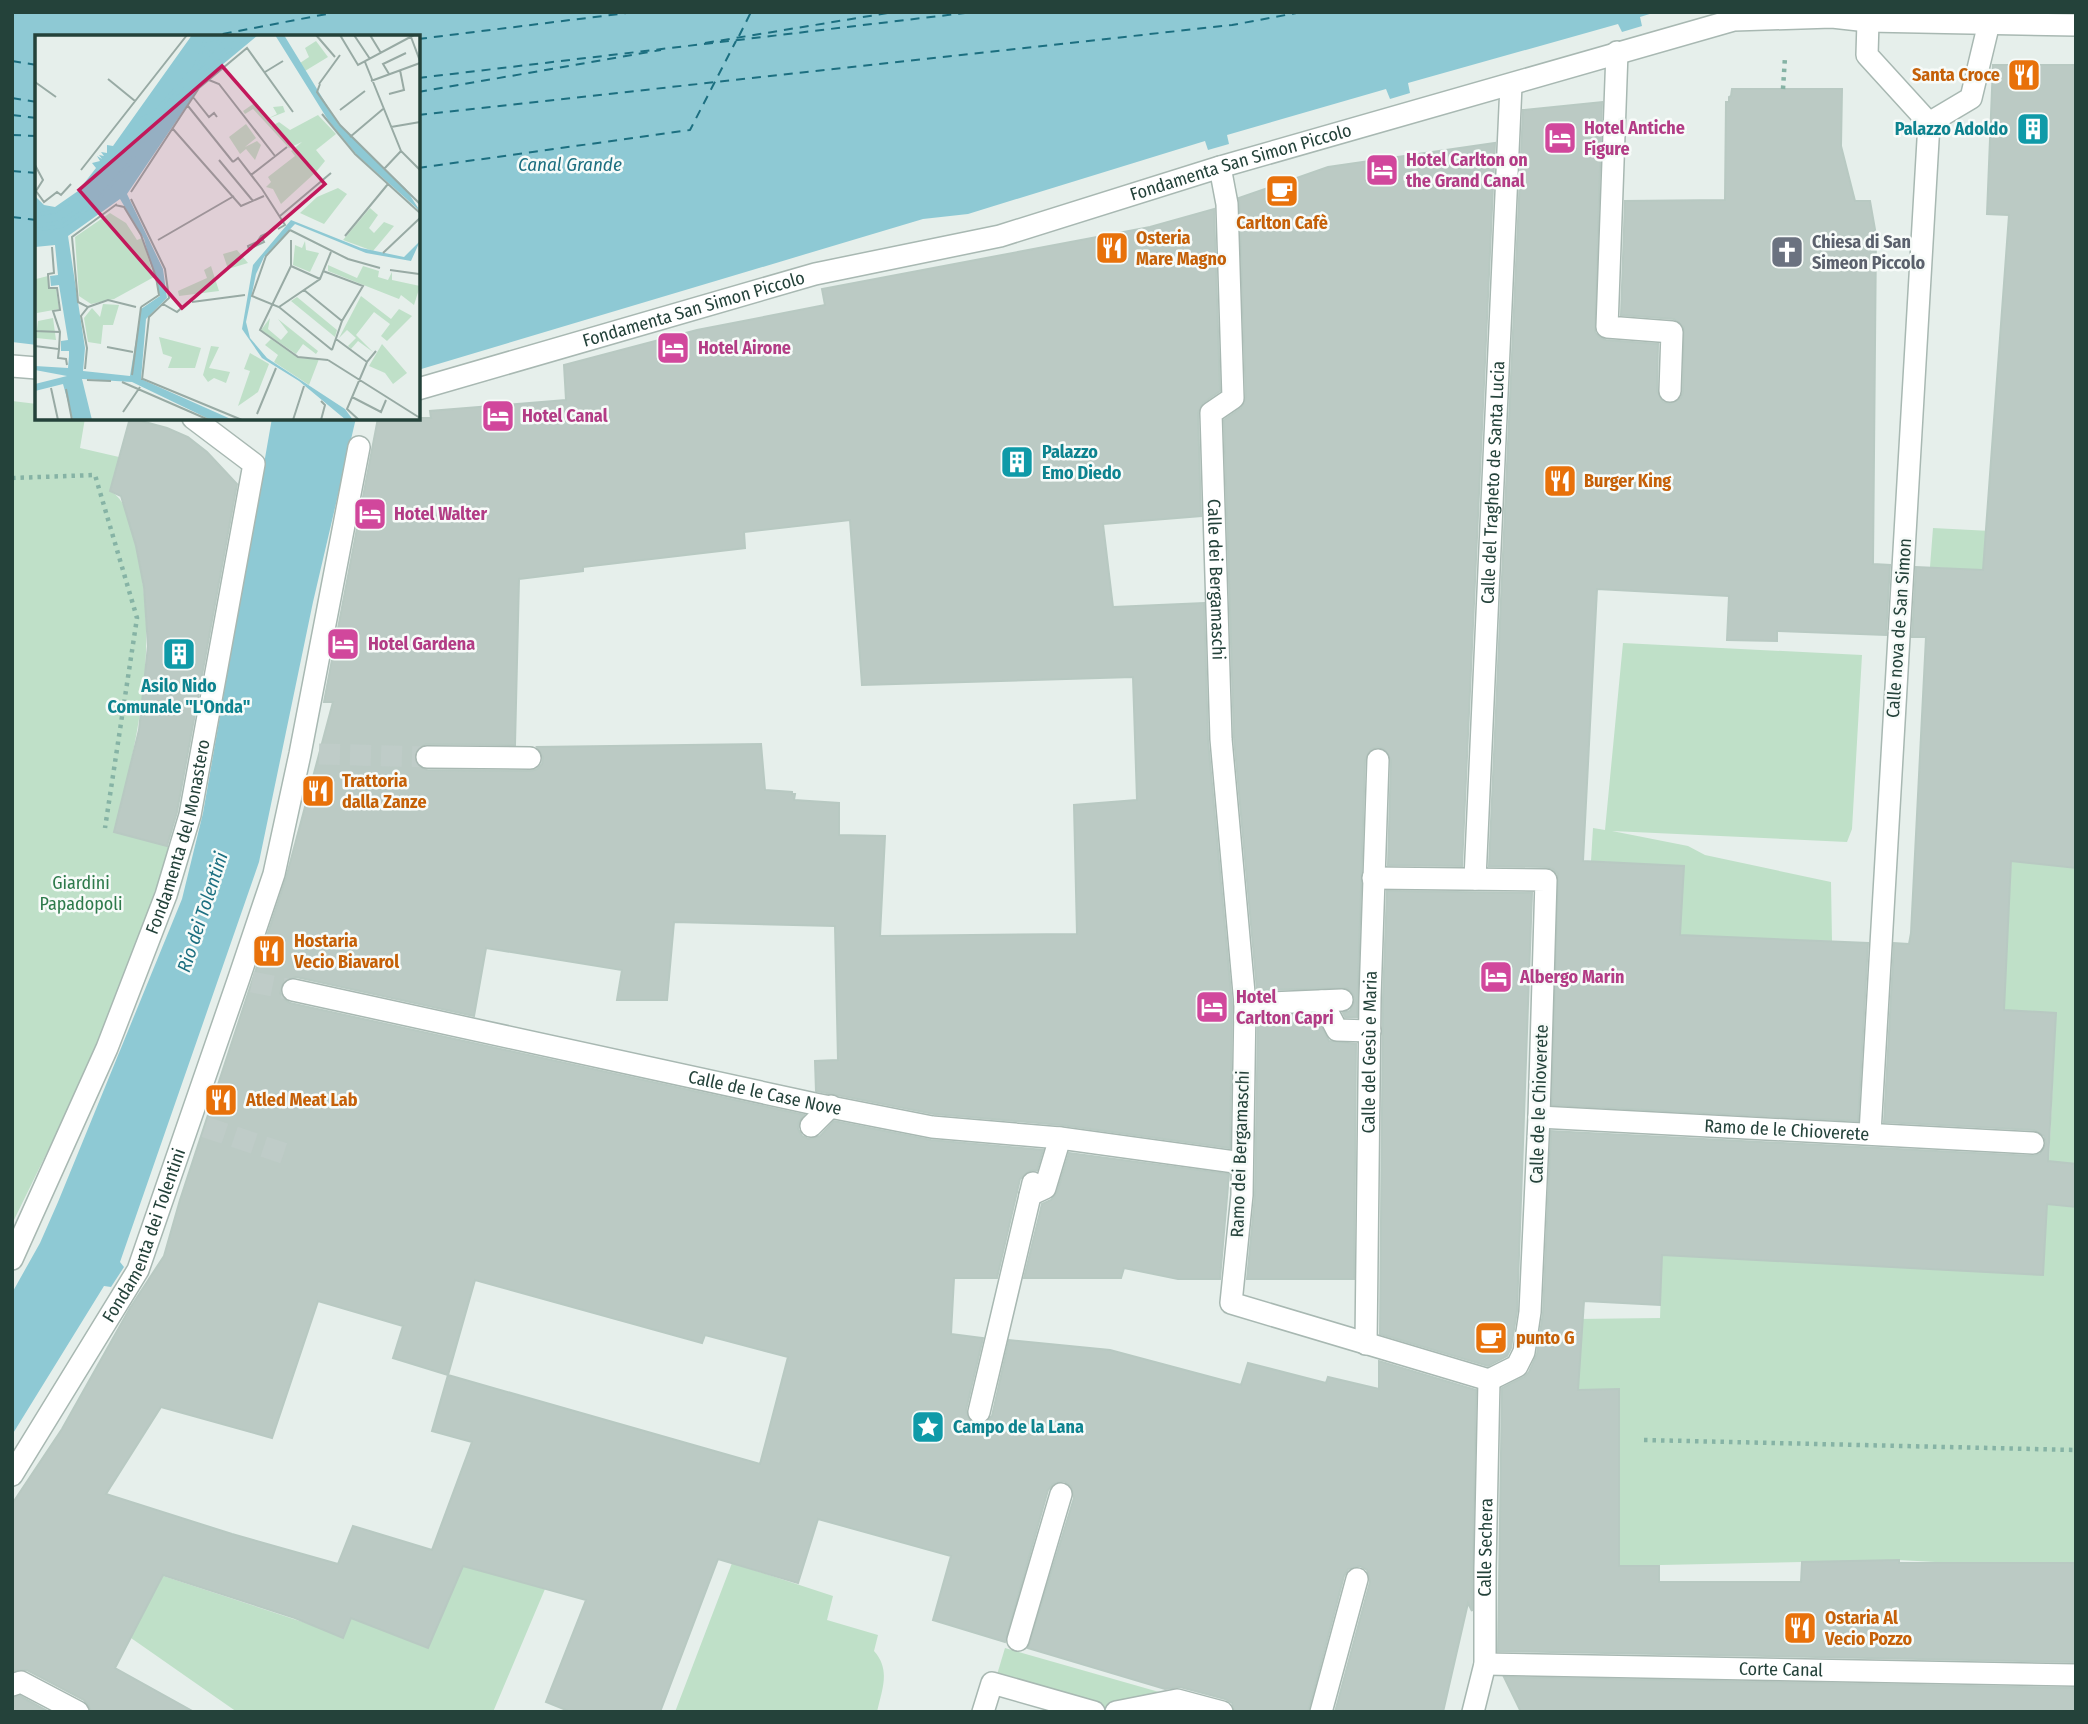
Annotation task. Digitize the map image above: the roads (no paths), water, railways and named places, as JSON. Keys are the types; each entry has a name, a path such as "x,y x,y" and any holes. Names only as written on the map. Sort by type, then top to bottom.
{"street":[{"name":"Fondamenta San Simon Piccolo","path":"420,388 815,274 999,236 1220,167 1734,20 1785,29 1832,18 2076,25"},
{"path":"1868,21 1867,55 1929,123 1971,98 1989,23"},
{"path":"1617,52 1607,327 1672,332 1670,391"},
{"name":"Calle del Tragheto de Santa Lucia","path":"1475,879 1511,85"},
{"name":"Calle nova de San Simon","path":"1870,1133 1929,123"},
{"name":"Calle dei Bergamaschi","path":"1220,167 1227,204 1233,398 1211,413 1221,739 1245,1004"},
{"path":"12,366 35,368"},
{"name":"Fondamenta del Monastero","path":"12,1259 107,1048 166,895 190,815 254,464 196,420"},
{"name":"Fondamenta dei Tolentini","path":"12,1475 138,1270 198,1125 246,980 274,873 294,819 310,754 359,447"},
{"path":"427,757 530,758"},
{"name":"Calle del Gesù e Maria","path":"1366,1344 1370,1031 1348,1000 1373,878 1378,760"},
{"path":"1373,878 1475,879"},
{"name":"Calle de le Chioverete","path":"1475,879 1546,880 1530,1312 1524,1352 1517,1366 1489,1380"},
{"name":"Calle de le Case Nove","path":"293,990 932,1127 1052,1138 1242,1163"},
{"path":"1245,1004 1348,1000 1337,1030 1370,1031"},
{"name":"Ramo dei Bergamaschi","path":"1245,1004 1242,1195 1231,1303 1366,1344"},
{"path":"811,1126 831,1106"},
{"name":"Ramo de le Chioverete","path":"1539,1116 2033,1143"},
{"path":"1039,1160 1052,1138"},
{"path":"979,1412 1032,1189 1045,1188 1052,1138"},
{"path":"1366,1344 1489,1380"},
{"name":"Calle Sechera","path":"1474,1712 1485,1664 1477,1567 1489,1380"},
{"path":"1018,1640 1061,1494"},
{"path":"1321,1712 1357,1579"},
{"name":"Corte Canal","path":"1485,1664 2076,1675"},
{"path":"17,1683 78,1712"},
{"path":"983,1712 992,1683 1028,1702 1094,1712"},
{"path":"1116,1712 1170,1706 1222,1712"}],"water":[{"name":"Canal Grande","path":"12,12 1656,12 1640,17 1642,26 1622,32 1618,24 1408,83 1410,93 1390,99 1386,89 1227,135 1229,144 1208,150 1205,141 968,214 923,219 420,369 420,35 35,35 35,345 12,342"},
{"name":"Rio dei Tolentini","path":"272,420 356,420 313,602 259,862 120,1262 124,1267 111,1287 104,1286 12,1435 12,1293 40,1243 58,1202 182,899 203,813"}],"tunnel":[{"path":"319,754 427,757"},
{"path":"252,982 293,990"},
{"path":"205,1127 289,1155"}],"place":[{"name":"Santa Croce","path":"2024,75"},
{"name":"Palazzo Adoldo","path":"2033,129"},
{"name":"Hotel Antiche Figure","path":"1560,138"},
{"name":"Hotel Carlton on the Grand Canal","path":"1382,170"},
{"name":"Carlton Cafè","path":"1282,191"},
{"name":"Osteria Mare Magno","path":"1112,248"},
{"name":"Chiesa di San Simeon Piccolo","path":"1787,252"},
{"name":"Hotel Airone","path":"673,348"},
{"name":"Hotel Canal","path":"498,416"},
{"name":"Palazzo Emo Diedo","path":"1017,462"},
{"name":"Burger King","path":"1560,481"},
{"name":"Hotel Walter","path":"370,514"},
{"name":"Hotel Gardena","path":"343,644"},
{"name":"Asilo Nido Comunale \"L'Onda\"","path":"179,654"},
{"name":"Trattoria dalla Zanze","path":"318,791"},
{"name":"Hostaria Vecio Biavarol","path":"269,951"},
{"name":"Albergo Marin","path":"1496,977"},
{"name":"Hotel Carlton Capri","path":"1212,1007"},
{"name":"Atled Meat Lab","path":"221,1100"},
{"name":"punto G","path":"1491,1338"},
{"name":"Campo de la Lana","path":"928,1427"},
{"name":"Ostaria Al Vecio Pozzo","path":"1800,1628"}],"park label":[{"name":"Giardini Papadopoli","path":"81,893"}]}
